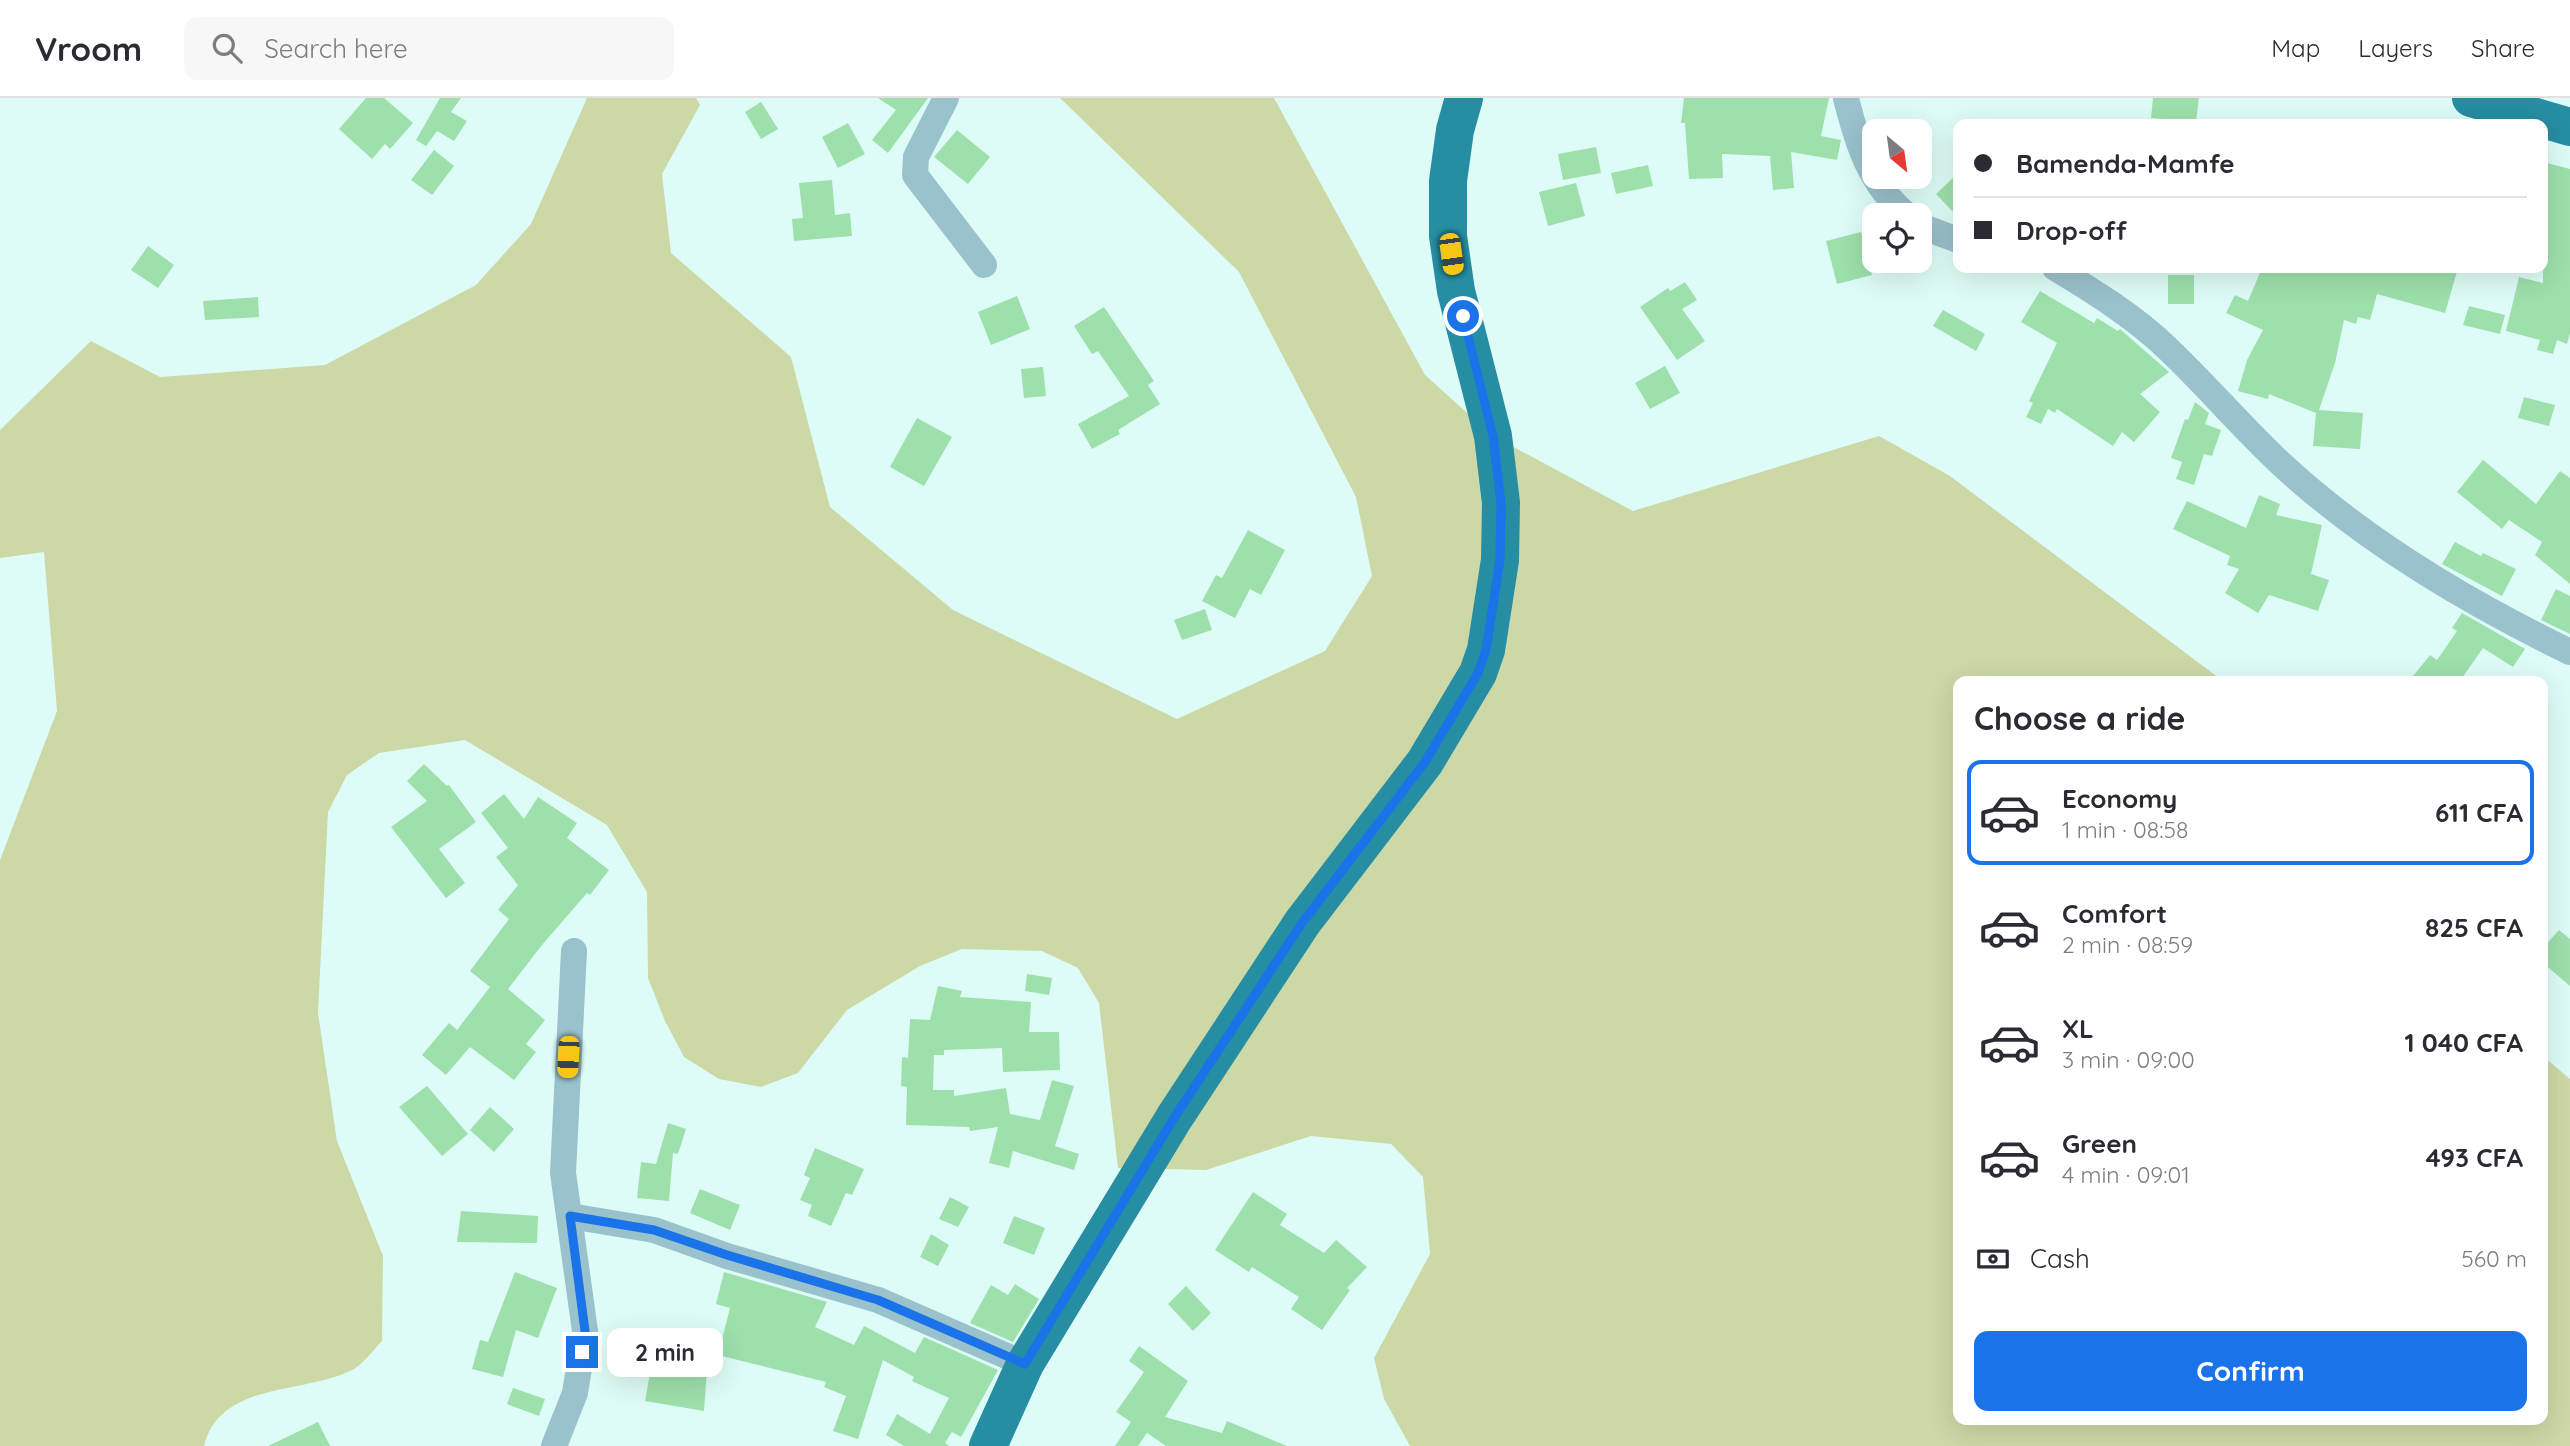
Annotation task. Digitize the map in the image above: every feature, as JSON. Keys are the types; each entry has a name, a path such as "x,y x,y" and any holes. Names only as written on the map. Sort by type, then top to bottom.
{"highway":[{"path":"988,1446 1025,1364 1174,1118 1302,923 1425,762 1478,673 1486,650 1500,560 1501,503 1493,436 1456,291 1448,236 1448,181 1455,130 1464,98"},
{"path":"2472,98 2543,119"},
{"path":"2548,120 2570,127"}],"street":[{"path":"946,98 916,157 915,175 984,265"},
{"path":"1846,98 1860,152 1879,186 1895,203"},
{"path":"1932,230 1953,238"},
{"path":"2063,273 2165,346 2280,463 2357,524 2496,616 2570,652"},
{"path":"554,1446 575,1393 585,1331 563,1172 574,951"},
{"path":"570,1216 654,1230 878,1300 1025,1364"}],"green space":[{"path":"587,98 696,98 700,105 662,174 671,253 791,357 830,507 953,610 1177,719 1325,651 1372,576 1356,497 1239,272 1060,98 1274,98 1425,375 1493,436 1633,511 1879,436 1950,476 2216,676 1953,676 1953,1425 2548,1425 2548,1060 2570,1079 2570,1446 1410,1446 1384,1399 1374,1358 1430,1254 1423,1177 1391,1144 1311,1136 1206,1170 1118,1168 1099,1003 1078,968 1042,951 962,949 920,966 847,1010 798,1073 761,1087 719,1079 684,1057 665,1021 648,978 647,892 607,825 465,740 379,753 347,775 328,812 318,1013 337,1141 383,1256 382,1341 363,1362 350,1371 245,1400 227,1411 213,1425 204,1446 0,1446 0,860 57,711 44,552 0,558 0,430 91,341 160,377 325,365 476,285 531,224"}],"building":[{"path":"366,98 384,98 413,123 390,149 385,144 372,159 339,129"},
{"path":"440,98 461,98 451,112 467,121 454,141 437,131 426,146 416,140"},
{"path":"878,98 928,98 888,153 872,140 896,110"},
{"path":"1684,98 1829,98 1821,136 1841,140 1837,160 1791,152 1794,188 1773,190 1770,156 1722,154 1723,178 1689,179 1685,123 1681,123"},
{"path":"2153,98 2199,98 2196,119 2151,118"},
{"path":"761,102 778,129 761,139 745,112"},
{"path":"848,123 865,154 838,168 822,137"},
{"path":"957,130 990,157 968,184 934,157"},
{"path":"1596,147 1601,173 1563,180 1558,154"},
{"path":"434,150 454,166 432,195 411,180"},
{"path":"2548,163 2570,169 2570,333 2567,344 2557,340 2553,354 2537,350 2540,340 2506,331 2519,277 2543,283 2543,273 2548,273"},
{"path":"1648,165 1653,186 1616,194 1611,173"},
{"path":"1953,178 1953,212 1936,194"},
{"path":"832,180 835,215 850,213 852,236 794,241 792,219 803,218 799,183"},
{"path":"1576,183 1585,216 1548,226 1539,192"},
{"path":"1861,232 1862,273 1872,275 1837,284 1826,241"},
{"path":"148,246 174,265 158,288 131,270"},
{"path":"2260,273 2457,273 2445,313 2377,294 2370,320 2358,317 2356,324 2344,320 2335,363 2319,410 2363,413 2360,449 2313,446 2316,413 2269,394 2268,399 2238,391 2247,360 2263,330 2226,313 2235,295 2248,301"},
{"path":"2168,275 2194,275 2194,304 2168,304"},
{"path":"1685,282 1697,300 1682,309 1705,341 1677,360 1640,307 1668,288 1670,291"},
{"path":"2040,291 2094,323 2097,318 2118,331 2120,329 2169,372 2140,394 2160,412 2134,442 2122,432 2113,446 2057,409 2055,413 2048,409 2041,424 2026,417 2033,403 2029,401 2057,343 2021,322"},
{"path":"1017,296 1030,329 991,345 978,312"},
{"path":"258,297 259,317 205,320 203,301"},
{"path":"2469,306 2505,315 2500,334 2463,325"},
{"path":"1104,307 1154,381 1148,385 1160,404 1118,430 1120,434 1092,449 1078,424 1129,396 1098,351 1092,354 1074,326"},
{"path":"1943,310 1985,334 1976,351 1933,326"},
{"path":"1665,366 1680,393 1650,409 1635,383"},
{"path":"1043,367 1046,396 1024,398 1021,369"},
{"path":"2524,397 2555,405 2549,426 2518,418"},
{"path":"2195,402 2209,413 2205,424 2221,430 2212,456 2204,454 2194,485 2176,479 2182,462 2171,458 2185,419 2188,420"},
{"path":"917,418 952,437 924,486 890,467"},
{"path":"2483,460 2536,504 2560,471 2570,478 2570,584 2535,555 2542,542 2509,520 2502,529 2457,492"},
{"path":"2259,495 2280,504 2276,515 2322,525 2311,574 2329,580 2318,611 2269,595 2258,613 2225,593 2239,569 2227,565 2230,556 2173,529 2187,501 2246,528"},
{"path":"1248,530 1285,550 1261,595 1250,589 1235,618 1202,601 1216,575 1222,578"},
{"path":"2455,542 2481,556 2483,553 2516,569 2502,596 2442,564"},
{"path":"2556,589 2570,596 2570,634 2541,620"},
{"path":"1205,609 1212,630 1182,640 1174,620"},
{"path":"2462,613 2525,649 2513,667 2483,648 2463,676 2413,676 2430,655 2437,660 2457,631 2452,628"},
{"path":"424,764 449,785 476,822 439,849 465,883 446,898 391,827 427,801 407,781"},
{"path":"504,794 524,819 538,797 577,823 567,838 609,870 590,895 587,893 542,945 508,989 545,1020 526,1044 536,1052 514,1080 470,1047 446,1075 422,1055 449,1023 457,1030 490,987 470,971 509,919 498,910 518,885 496,857 508,848 481,813"},
{"path":"2559,930 2570,939 2570,986 2548,967 2548,942"},
{"path":"1027,974 1052,978 1049,995 1025,991"},
{"path":"938,986 962,991 960,997 1031,1002 1029,1032 1059,1032 1060,1070 1003,1072 1002,1048 944,1050 944,1055 934,1055 933,1090 954,1090 954,1096 1006,1088 1010,1114 1040,1120 1052,1080 1074,1086 1055,1146 1079,1154 1074,1170 1013,1151 1009,1168 989,1163 998,1127 970,1131 969,1127 906,1125 907,1087 901,1086 902,1057 908,1058 910,1019 930,1020"},
{"path":"427,1086 468,1134 442,1156 399,1107"},
{"path":"490,1107 514,1129 494,1152 470,1130"},
{"path":"668,1123 686,1129 678,1154 673,1153 669,1201 637,1198 641,1162 656,1164"},
{"path":"815,1148 864,1169 852,1195 846,1193 831,1226 808,1216 812,1205 800,1200 810,1178 804,1175"},
{"path":"700,1189 740,1205 730,1230 690,1213"},
{"path":"1253,1192 1287,1214 1280,1225 1324,1253 1336,1240 1367,1267 1347,1288 1350,1290 1322,1330 1291,1309 1299,1297 1252,1267 1249,1272 1215,1250"},
{"path":"950,1197 969,1207 958,1227 939,1219"},
{"path":"461,1211 538,1216 537,1243 457,1242"},
{"path":"1014,1216 1045,1228 1034,1255 1003,1243"},
{"path":"931,1234 949,1245 938,1266 920,1257"},
{"path":"515,1272 557,1288 538,1338 516,1330 503,1377 472,1369 480,1340 488,1342"},
{"path":"724,1272 827,1302 815,1327 854,1345 864,1326 915,1353 924,1337 998,1370 961,1437 952,1432 945,1443 949,1446 904,1446 886,1435 897,1414 930,1434 949,1398 912,1381 914,1377 883,1360 858,1439 833,1431 846,1396 824,1387 826,1382 718,1355 730,1308 716,1304"},
{"path":"1015,1284 1039,1299 1013,1342 970,1323 991,1285 1008,1295"},
{"path":"1186,1286 1211,1313 1193,1331 1168,1304"},
{"path":"681,1335 709,1342 704,1411 645,1401 650,1373 671,1376"},
{"path":"1139,1346 1188,1381 1165,1417 1222,1433 1227,1421 1287,1446 1166,1446 1147,1433 1138,1446 1115,1446 1131,1422 1116,1412 1144,1372 1129,1361"},
{"path":"513,1388 545,1399 539,1416 507,1404"},
{"path":"318,1422 330,1446 268,1446"}],"route":[{"path":"582,1352 585,1331 570,1216 654,1230 878,1300 1025,1364 1174,1118 1302,923 1425,762 1478,673 1486,650 1500,560 1501,503 1493,436 1463,316"}]}
